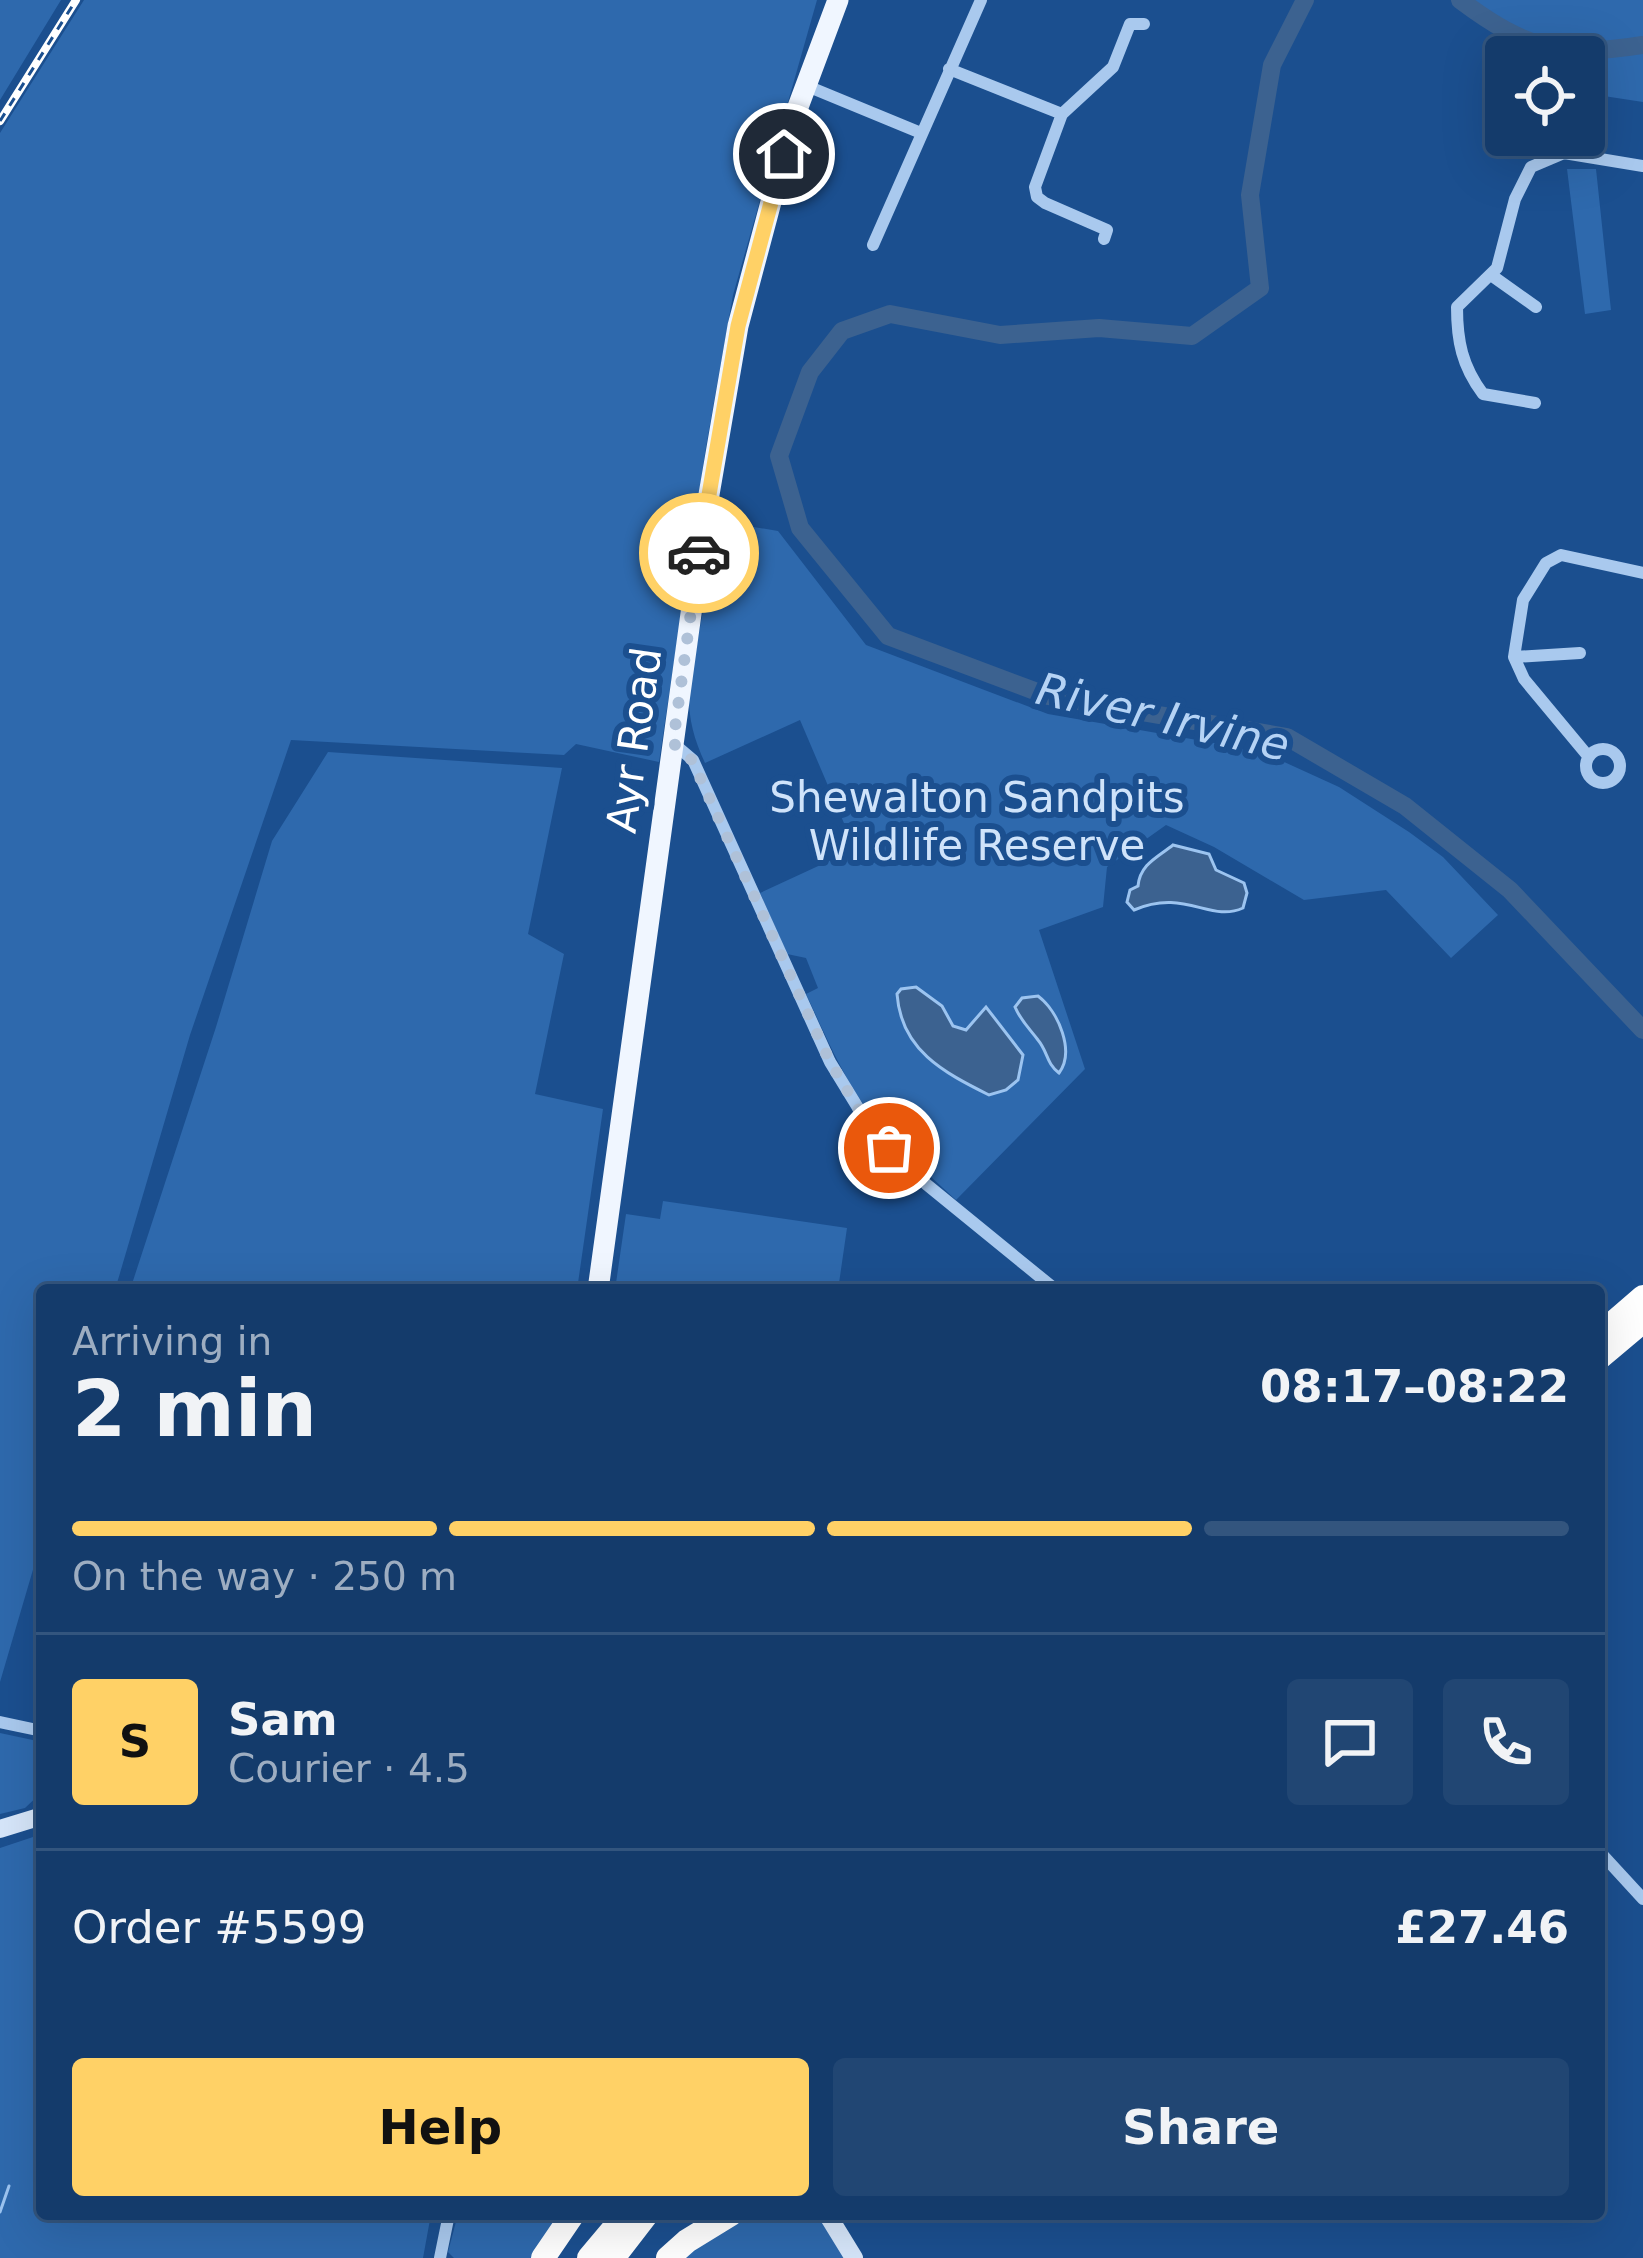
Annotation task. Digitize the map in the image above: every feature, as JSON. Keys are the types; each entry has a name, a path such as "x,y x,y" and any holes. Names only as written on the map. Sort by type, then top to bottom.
{"highway":[{"path":"1605,1330 1643,1297"},
{"path":"1605,1353 1643,1321"},
{"path":"543,2258 569,2220"},
{"path":"589,2258 621,2220"},
{"path":"613,2258 642,2220"},
{"path":"668,2258 721,2220"}],"main road":[{"name":"Ayr Road","path":"599,1284 701,541 738,326 792,123 838,0"},
{"path":"0,1829 36,1818"},
{"path":"831,2220 852,2253"},
{"path":"852,2253 854,2220"}],"street":[{"path":"873,245 981,0"},
{"path":"1104,239 1107,230 1037,197 1035,187 1062,114 1113,67 1130,24 1144,24"},
{"path":"950,69 1062,114"},
{"path":"807,86 921,133"},
{"path":"1535,403 1483,394 1467,374 1457,339 1457,307 1497,268 1515,200 1531,166 1564,153 1643,166"},
{"path":"1491,275 1536,307"},
{"path":"1588,756 1524,679 1514,657 1523,600 1546,563 1561,555 1643,573"},
{"path":"1514,657 1580,653"},
{"path":"673,743 692,760 830,1062 860,1112 926,1184 1049,1284"},
{"path":"0,1722 36,1730"},
{"path":"1605,1858 1643,1899"},
{"path":"440,2258 448,2220"}],"green space":[{"path":"0,0 61,0 0,100"},
{"path":"84,0 817,0 733,295 659,762 576,744 564,755 291,740 190,1035 117,1284 36,1284 36,1559 0,1682 0,133"},
{"path":"1472,0 1643,0 1643,39 1605,44 1605,36 1532,36"},
{"path":"1643,44 1643,102 1605,96 1605,50"},
{"path":"1567,169 1596,169 1611,310 1585,314"},
{"name":"Shewalton Sandpits Wildlife Reserve","path":"719,521 778,531 866,645 1048,714 1237,747 1282,761 1339,787 1409,832 1443,857 1498,915 1451,958 1386,890 1304,900 1166,825 1107,867 1103,907 1039,930 1085,1069 956,1200 889,1135 859,1098 806,994 818,988 806,958 787,954 760,893 855,849 800,720 705,763 697,744 689,689"},
{"path":"328,752 562,768 528,934 564,954 535,1094 603,1109 578,1284 132,1284 272,841"},
{"path":"663,1201 847,1228 839,1284 616,1284 626,1214 660,1219"},
{"path":"0,1733 36,1741 36,1798 25,1808 0,1814"},
{"path":"36,1836 36,2220 430,2220 423,2258 0,2258 0,1848"},
{"path":"456,2220 557,2220 533,2258 454,2258 448,2252"},
{"path":"745,2220 823,2220 844,2258 675,2258 700,2239"}],"shaded area":[{"path":"1173,845 1209,854 1216,870 1244,883 1243,908 1219,912 1168,903 1134,910 1127,902 1130,890 1138,886 1146,867"},
{"path":"916,987 942,1006 953,1026 966,1030 986,1007 1023,1055 1018,1080 989,1095 927,1057 907,1030 897,994"},
{"path":"1038,996 1052,1012 1065,1044 1059,1073 1015,1007 1022,998"}],"waterway":[{"name":"River Irvine","path":"1305,0 1272,65 1250,195 1260,288 1192,336 1099,328 1000,335 890,314 842,331 810,372 779,456 800,528 888,636 1048,696 1287,737 1405,806 1510,890 1643,1030"},
{"path":"1460,0 1505,30 1546,46 1589,50 1643,45"},
{"path":"0,2212 9,2186"}],"railway":[{"path":"0,121 76,0"}],"way so far":[{"path":"699,553 673,743 692,760 830,1062 889,1148"}],"route":[{"path":"699,553 738,326 784,154"}]}
